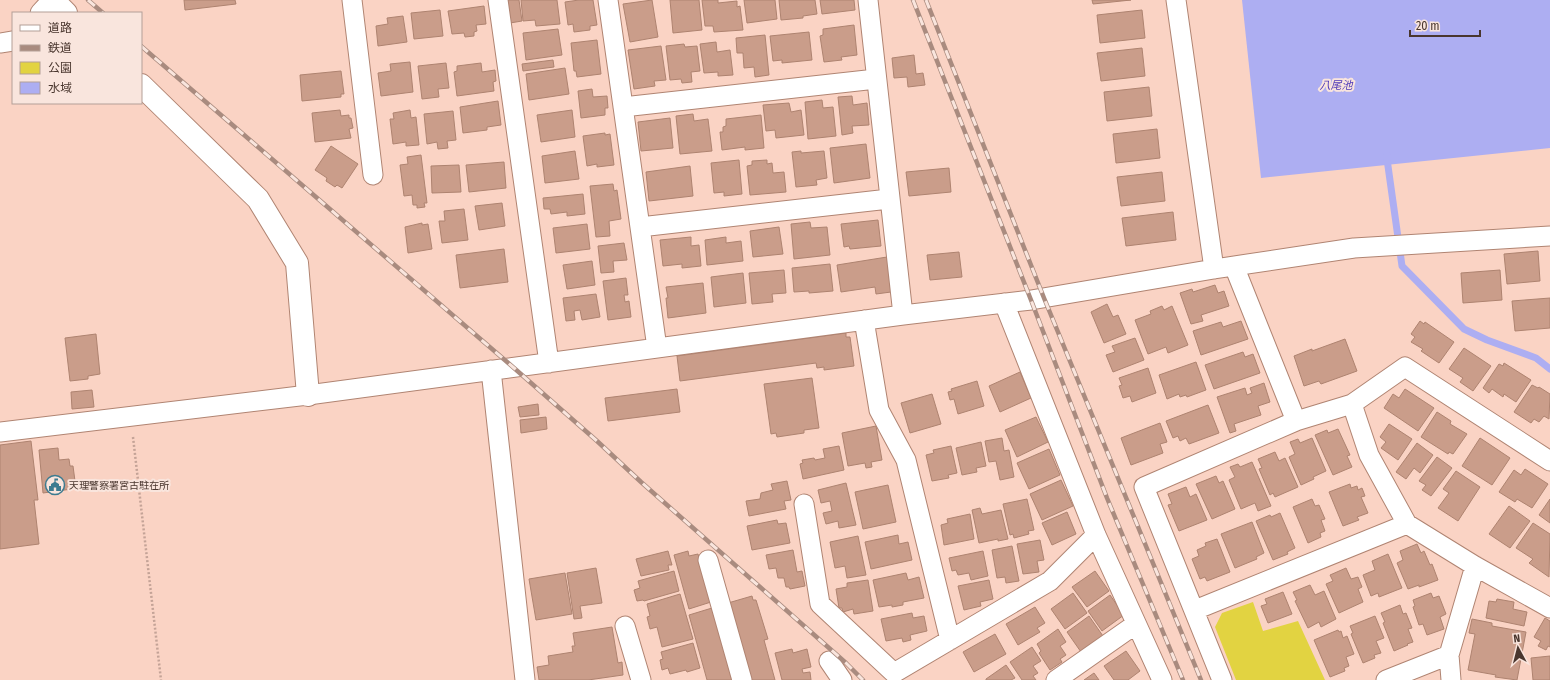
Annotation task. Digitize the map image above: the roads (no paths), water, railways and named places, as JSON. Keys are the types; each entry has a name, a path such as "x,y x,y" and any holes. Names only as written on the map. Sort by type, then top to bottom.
{"street":[{"path":"41,12 52,0 65,12"},
{"path":"352,0 373,175"},
{"path":"498,0 549,363"},
{"path":"608,0 657,348"},
{"path":"868,0 903,315"},
{"path":"1176,0 1214,269"},
{"path":"0,43 12,41"},
{"path":"623,107 876,79"},
{"path":"142,87 258,198 297,262 308,395"},
{"path":"640,227 889,199"},
{"path":"0,432 308,395 864,320 1031,300 1214,269 1354,248 1550,236"},
{"path":"1234,266 1296,422"},
{"path":"1004,303 1096,535 1162,680"},
{"path":"864,320 879,410 906,460 950,640"},
{"path":"1222,680 1144,487 1296,422 1352,404 1405,367 1550,461"},
{"path":"491,370 524,680"},
{"path":"1352,404 1370,455 1406,524 1475,566 1550,608"},
{"path":"804,504 820,604 894,673 1050,581 1096,535"},
{"path":"1195,610 1406,524"},
{"path":"708,560 742,680"},
{"path":"1451,680 1449,655 1475,566"},
{"path":"1056,680 1136,624"},
{"path":"625,626 641,680"},
{"path":"1386,680 1449,655"},
{"path":"829,661 842,680"}],"water":[{"name":"八尾池","path":"1242,0 1550,0 1550,148 1261,178"}],"waterway":[{"path":"1387,155 1402,266 1464,329 1487,340 1536,358 1550,369"}],"railway":[{"path":"88,0 102,12"},
{"path":"913,0 1107,498 1183,680"},
{"path":"926,0 1044,298 1201,680"},
{"path":"142,47 514,368 846,663 863,680"}],"place":[{"name":"天理警察署宮古駐在所","path":"55,485"}]}
